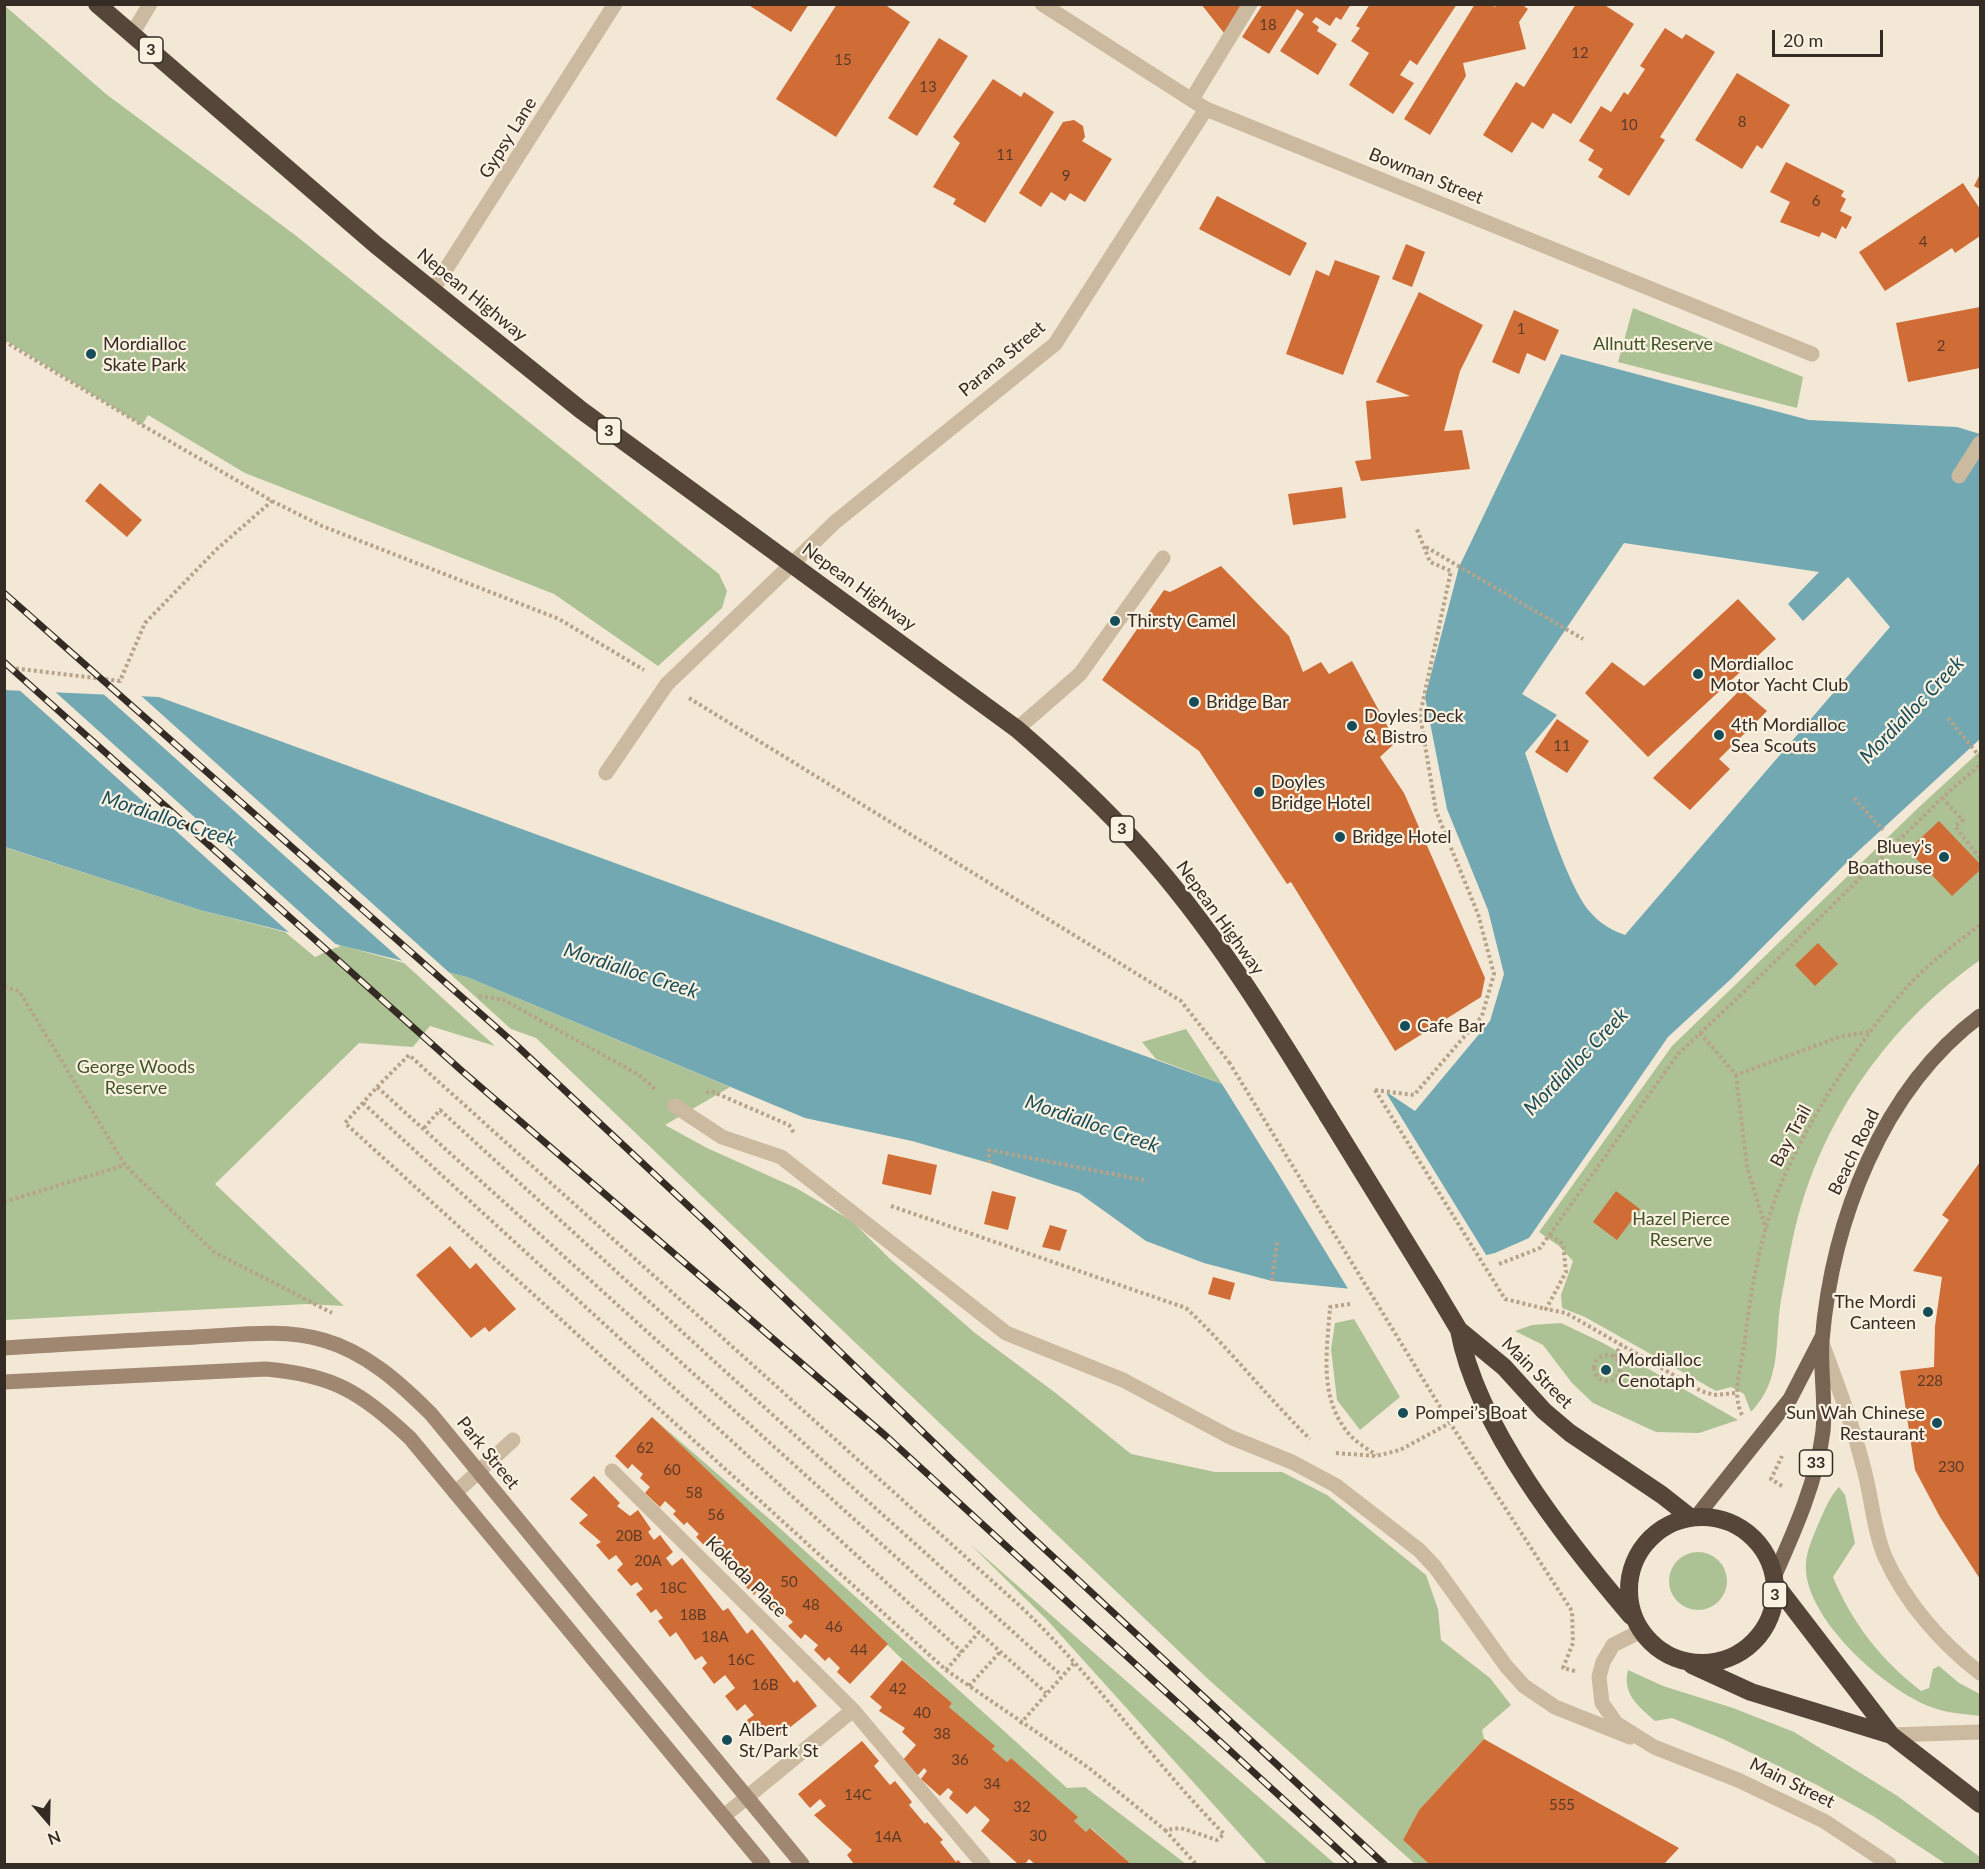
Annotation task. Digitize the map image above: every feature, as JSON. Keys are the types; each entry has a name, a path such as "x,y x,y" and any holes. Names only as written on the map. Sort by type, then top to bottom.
{"highway":[{"name":"Nepean Highway","path":"97,4 432,291 581,411 1017,729 1103,809 1167,880 1214,940 1328,1116 1459,1330"},
{"name":"Main Street","path":"1459,1330 1504,1367 1555,1422 1694,1517"},
{"name":"3","path":"1459,1330 1464,1359 1473,1382 1510,1451 1581,1558 1658,1648 1679,1660 1751,1692 1891,1735"},
{"name":"3","path":"1694,1517 1721,1519 1743,1529 1760,1545 1775,1581 1891,1735 1980,1804"},
{"path":"1638,1625 1628,1596 1628,1584 1640,1550 1647,1540 1666,1525 1694,1517"},
{"name":"3","path":"1679,1660 1715,1662 1747,1647 1769,1619 1775,1581"}],"main road":[{"name":"Beach Road","path":"1775,1581 1818,1455 1824,1411 1823,1339 1838,1240 1853,1194 1892,1115 1948,1046 1980,1016"},
{"name":"Beach Road","path":"1694,1517 1790,1399 1823,1339"}],"street":[{"path":"132,34 150,4"},
{"name":"Gypsy Lane","path":"432,291 615,4"},
{"name":"Bowman Street","path":"1042,4 1206,110 1812,354"},
{"path":"1192,99 1250,4"},
{"name":"Parana Street","path":"606,772 667,684 834,523 1055,344 1206,110"},
{"path":"1959,477 1980,443"},
{"path":"1017,729 1080,674 1163,558"},
{"path":"675,1106 722,1137 781,1157 1006,1333 1123,1380 1230,1437 1292,1462 1335,1485 1413,1545 1435,1567 1506,1666 1524,1686 1555,1707 1645,1743"},
{"name":"Park Street","path":"4,1348 276,1334 323,1340 359,1355 402,1384 431,1414 802,1864"},
{"path":"1823,1339 1853,1430 1876,1530 1886,1560 1908,1597 1935,1630 1980,1673"},
{"path":"4,1382 254,1370 302,1373 334,1382 362,1397 410,1438 763,1864"},
{"path":"455,1493 513,1440"},
{"name":"Kokoda Place","path":"612,1471 853,1710 983,1864"},
{"path":"1599,1677 1603,1662 1613,1645 1638,1625"},
{"name":"Main Street","path":"1599,1677 1599,1694 1610,1717 1645,1743 1738,1780 1824,1821 1889,1864"},
{"path":"724,1816 853,1710"},
{"path":"1891,1735 1980,1732"}],"path":[{"path":"4,341 141,425 272,501 322,526 559,619 1181,1001 1229,1062 1450,1423 1572,1611 1573,1643 1563,1668 1599,1677"},
{"path":"4,667 120,681 145,623 217,549 272,501"},
{"path":"1416,527 1430,562 1451,571 1419,715 1436,811 1478,914 1494,974 1482,1016 1414,1095 1375,1090 1505,1299 1566,1313 1701,1391 1714,1395 1736,1393"},
{"path":"1425,547 1583,639"},
{"path":"1948,718 1980,757"},
{"path":"1500,1264 1540,1248 1678,1054 1942,798 1980,765"},
{"path":"1854,798 1883,830"},
{"path":"1942,798 1963,820 1955,826 1980,858"},
{"name":"Bay Trail","path":"1740,1414 1736,1393 1741,1377 1749,1308 1766,1229 1784,1178 1809,1127 1870,1032 1908,986 1980,924"},
{"path":"4,987 19,991 125,1165 214,1252 327,1308 351,1332 343,1348"},
{"path":"478,996 504,1000 639,1075 675,1106"},
{"path":"1736,1075 1842,1036 1870,1032"},
{"path":"1700,1033 1736,1075 1747,1167 1766,1229"},
{"path":"1165,1830 1181,1828 1217,1840 1224,1834 1074,1663 1020,1606 409,1055 377,1087 345,1123 946,1670 1020,1724 1089,1768 1165,1830 1197,1864"},
{"path":"377,1087 1046,1693"},
{"path":"711,1091 789,1125 795,1135"},
{"path":"363,1103 962,1652"},
{"path":"424,1128 440,1110 822,1460 1061,1675"},
{"path":"989,1163 989,1150 1144,1180"},
{"path":"4,1202 125,1165"},
{"path":"882,1203 1186,1308 1224,1343 1265,1395 1315,1444"},
{"path":"1546,1309 1566,1272 1563,1244 1550,1234"},
{"path":"1272,1281 1277,1242"},
{"path":"1350,1304 1330,1307 1325,1377 1333,1410 1350,1436 1376,1456"},
{"path":"1615,1357 1606,1354 1597,1358 1593,1367 1597,1378 1607,1382 1616,1378 1620,1370 1615,1357 1621,1344"},
{"path":"1334,1453 1376,1456 1400,1450 1450,1423"},
{"path":"946,1670 979,1632"},
{"path":"969,1686 1000,1652"},
{"path":"1020,1724 1074,1663"}],"green space":[{"path":"4,5 106,94 295,235 719,574 727,591 722,608 658,666 554,594 245,473 148,415 142,425 5,340"},
{"name":"Allnutt Reserve","path":"1633,308 1803,377 1797,408 1618,362"},
{"name":"Hazel Pierce Reserve","path":"1980,751 1980,960 1920,1010 1894,1038 1848,1100 1830,1134 1814,1169 1795,1229 1781,1300 1773,1373 1761,1399 1751,1412 1744,1394 1731,1387 1716,1391 1585,1317 1562,1308 1561,1295 1573,1261 1559,1246 1539,1232 1672,1046"},
{"name":"George Woods Reserve","path":"4,847 200,910 285,932 315,957 341,945 404,963 495,1046 430,1026 413,1047 359,1043 215,1184 344,1306 307,1304 5,1320"},
{"path":"448,972 467,977 730,1087 665,1125 707,1148 796,1188 852,1221 890,1259 975,1333 1057,1394 1131,1454 1215,1472 1282,1472 1327,1495 1426,1575 1438,1609 1441,1640 1490,1678 1511,1705 1482,1730 1484,1739 1419,1810 1403,1840 1429,1864 1415,1864 1208,1679 536,1038 511,1029"},
{"path":"1186,1029 1222,1084 1156,1059 1142,1042"},
{"path":"1354,1319 1400,1397 1360,1430 1337,1400 1331,1349 1335,1323"},
{"path":"1561,1323 1603,1343 1738,1420 1699,1433 1656,1432 1593,1403 1572,1383 1543,1345 1515,1331 1532,1325"},
{"path":"652,1417 774,1523 1067,1788 1085,1787 1186,1864 1131,1864 1091,1828 1086,1832 1074,1821 1077,1817 1011,1758 1007,1762 992,1749 994,1746 949,1707 952,1703 903,1660"},
{"path":"1839,1487 1845,1495 1855,1543 1833,1577 1849,1610 1869,1640 1893,1667 1921,1691 1929,1688 1933,1669 1939,1666 1959,1683 1980,1694 1980,1716 1931,1707 1891,1685 1849,1648 1831,1627 1817,1605 1808,1583 1806,1562 1812,1539 1824,1511"},
{"path":"970,1544 1335,1864 1267,1864 1048,1621"},
{"path":"1698,1552 1709,1554 1722,1565 1727,1581 1725,1592 1714,1605 1698,1610 1687,1608 1674,1597 1669,1581 1671,1570 1682,1557"},
{"path":"1628,1670 1663,1686 1733,1708 1794,1732 1896,1795 1980,1857 1980,1864 1946,1864 1873,1816 1819,1786 1723,1739 1672,1718 1655,1721 1637,1705 1629,1693"}],"water":[{"name":"Mordialloc Creek","path":"1561,354 1809,420 1957,427 1980,434 1980,739 1854,855 1732,978 1668,1037 1529,1238 1495,1253 1366,1284 1362,1290 1272,1281 1204,1263 1146,1241 1079,1193 989,1163 912,1141 805,1118 467,977 200,910 5,847 4,690 159,697 1222,1084 1270,1161 1388,1093 1415,1111 1490,1021 1504,974 1488,910 1447,809 1425,697 1459,567","holes":["1624,543 1819,572 1788,604 1803,621 1848,577 1890,627 1625,935 1606,926 1591,913 1572,882 1525,753 1557,715 1522,694"]}],"pier":[{"path":"17,688 52,689 340,948 294,937"},
{"path":"100,691 138,693 453,976 409,967"},
{"path":"1385,1091 1488,1258 1368,1286 1362,1293 1350,1292 1265,1152 1267,1151 1270,1157"}],"building":[{"path":"747,4 809,4 791,32"},
{"path":"837,4 884,4 910,22 836,137 776,99"},
{"path":"1201,4 1242,4 1224,33"},
{"path":"1263,4 1351,4 1341,20 1336,17 1330,26 1316,17 1312,22 1319,27 1317,31 1337,44 1318,75 1280,51 1304,14 1297,9 1269,54 1242,37"},
{"path":"1370,4 1457,4 1417,65 1410,60 1400,75 1414,83 1393,114 1349,85 1369,53 1351,41 1360,28 1356,26"},
{"path":"1475,4 1490,4 1495,7 1497,4 1521,4 1528,9 1519,22 1526,49 1463,63 1466,76 1430,135 1404,119"},
{"path":"1576,4 1603,4 1634,24 1571,124 1553,113 1543,129 1532,122 1512,153 1483,135 1516,82 1524,87"},
{"path":"1665,28 1682,39 1686,34 1715,52 1660,137 1665,140 1629,196 1598,177 1603,169 1588,160 1594,150 1579,141 1601,106 1611,112 1624,92 1628,95 1645,69 1640,66"},
{"path":"939,38 968,56 917,136 888,118"},
{"path":"1737,73 1790,105 1762,149 1757,145 1742,169 1695,140"},
{"path":"993,79 1021,97 1024,92 1054,112 985,223 953,204 956,199 933,187 960,143 953,137"},
{"path":"1074,120 1083,126 1085,137 1082,141 1112,159 1085,202 1070,193 1065,201 1051,192 1041,207 1019,193 1063,122"},
{"path":"1786,162 1844,191 1841,196 1846,199 1840,211 1852,217 1846,229 1842,226 1836,239 1822,232 1819,237 1780,222 1790,202 1770,192"},
{"path":"1980,174 1980,189 1974,186"},
{"path":"1963,183 1980,209 1980,236 1955,253 1952,248 1885,291 1859,252"},
{"path":"1217,196 1307,243 1290,276 1199,229"},
{"path":"1406,244 1425,252 1412,287 1392,279"},
{"path":"1335,260 1380,276 1343,375 1286,354 1316,270 1329,276"},
{"path":"1419,292 1483,325 1460,371 1444,431 1462,430 1470,469 1361,481 1355,461 1371,459 1366,401 1410,396 1376,382"},
{"path":"1980,307 1980,368 1908,382 1896,323"},
{"path":"1514,310 1559,330 1545,361 1527,353 1519,374 1492,362"},
{"path":"100,483 142,520 127,537 85,501"},
{"path":"1342,487 1346,518 1293,525 1288,494"},
{"name":"Bridge Hotel","path":"1221,566 1289,636 1303,672 1321,662 1329,674 1352,661 1396,742 1380,757 1404,793 1485,978 1481,997 1395,1051 1291,882 1287,884 1199,751 1102,680 1164,590 1170,592"},
{"name":"Mordialloc Motor Yacht Club","path":"1738,599 1776,639 1648,757 1585,693 1612,662 1644,686"},
{"name":"4th Mordialloc Sea Scouts","path":"1741,689 1767,711 1719,759 1730,769 1690,810 1653,778"},
{"path":"1557,719 1589,741 1567,773 1535,752"},
{"name":"Bluey's Boathouse","path":"1939,821 1980,864 1980,870 1952,896 1908,850"},
{"path":"1818,943 1838,964 1815,986 1795,965"},
{"path":"888,1154 937,1165 931,1195 882,1184"},
{"path":"1980,1162 1980,1579 1940,1517 1915,1470 1900,1371 1934,1367 1935,1326 1942,1277 1913,1271 1949,1220 1942,1215"},
{"path":"992,1191 1016,1197 1008,1230 984,1224"},
{"path":"1616,1191 1640,1209 1617,1240 1593,1222"},
{"path":"1050,1225 1067,1230 1060,1251 1042,1247"},
{"path":"450,1246 470,1269 476,1263 516,1309 489,1332 485,1327 471,1338 416,1275"},
{"path":"1213,1277 1235,1283 1230,1300 1208,1294"},
{"path":"652,1417 888,1644 850,1684 837,1672 840,1668 829,1657 825,1661 814,1650 818,1645 805,1634 801,1639 788,1626 793,1622 782,1612 778,1617 767,1606 773,1600 760,1588 754,1595 741,1582 745,1579 734,1569 737,1566 710,1544 707,1548 696,1537 699,1534 687,1522 684,1525 673,1514 676,1511 665,1501 660,1507 645,1493 650,1487 640,1478 643,1474 632,1464 628,1469 615,1456"},
{"path":"594,1476 620,1503 617,1506 630,1516 638,1510 651,1529 648,1532 654,1540 660,1535 673,1552 666,1558 672,1566 682,1558 723,1611 728,1608 747,1634 752,1629 794,1683 797,1680 817,1706 779,1736 771,1725 758,1735 747,1720 754,1715 745,1704 737,1711 725,1696 735,1688 725,1675 714,1684 702,1668 707,1663 702,1656 695,1660 676,1632 670,1637 658,1621 663,1618 656,1609 651,1613 636,1594 643,1589 637,1582 631,1586 617,1570 623,1564 616,1555 609,1560 596,1545 601,1542 579,1523 588,1515 570,1499"},
{"path":"902,1660 952,1703 949,1707 995,1746 992,1749 1007,1762 1011,1758 1078,1817 1074,1821 1086,1832 1090,1828 1131,1864 1035,1864 1029,1859 1025,1864 1018,1864 981,1831 990,1820 975,1806 967,1814 949,1798 953,1792 948,1788 940,1796 921,1779 927,1771 924,1768 918,1775 902,1761 916,1745 902,1732 905,1728 879,1711 882,1707 870,1697"},
{"path":"1484,1739 1679,1848 1664,1864 1429,1864 1403,1840 1419,1810"},
{"path":"862,1741 879,1761 874,1766 890,1785 895,1781 912,1802 909,1805 943,1840 940,1842 956,1862 958,1860 962,1864 854,1864 847,1855 852,1850 814,1815 826,1806 820,1799 810,1808 798,1794"}],"railway":[{"path":"4,593 515,1044 712,1228 1022,1528 1384,1864"},
{"path":"4,662 462,1071 887,1437 1354,1864"}],"place":[{"name":"Mordialloc Skate Park","path":"91,354"},
{"name":"Thirsty Camel","path":"1115,621"},
{"name":"Mordialloc Motor Yacht Club","path":"1698,674"},
{"name":"Bridge Bar","path":"1194,702"},
{"name":"Doyles Deck & Bistro","path":"1352,726"},
{"name":"4th Mordialloc Sea Scouts","path":"1719,735"},
{"name":"Doyles Bridge Hotel","path":"1259,792"},
{"name":"Bridge Hotel","path":"1340,837"},
{"name":"Bluey's Boathouse","path":"1944,857"},
{"name":"Cafe Bar","path":"1405,1026"},
{"name":"The Mordi Canteen","path":"1928,1312"},
{"name":"Mordialloc Cenotaph","path":"1606,1370"},
{"name":"Pompei’s Boat","path":"1403,1413"},
{"name":"Sun Wah Chinese Restaurant","path":"1937,1423"},
{"name":"Albert St/Park St","path":"727,1740"}]}
